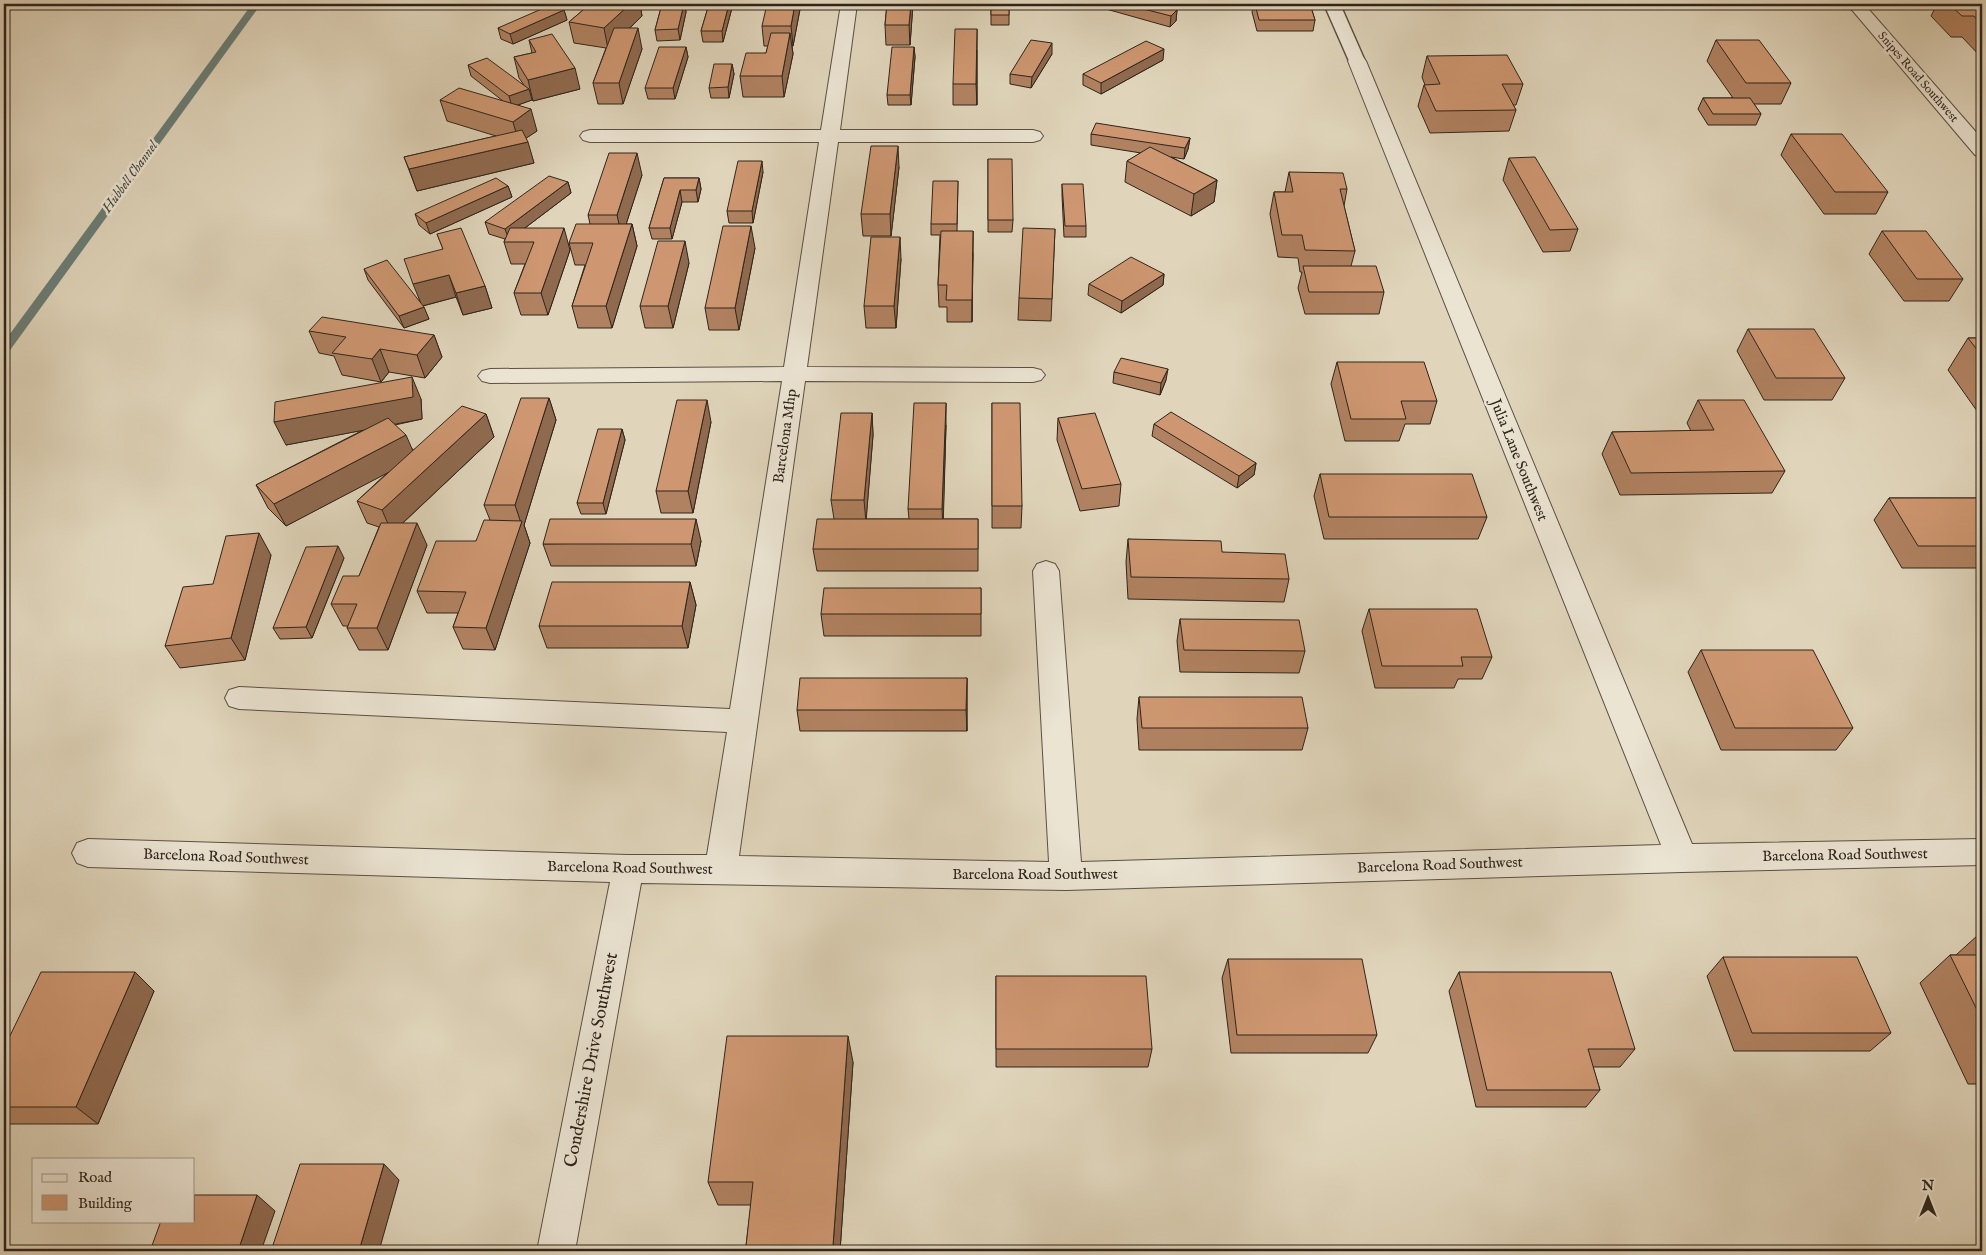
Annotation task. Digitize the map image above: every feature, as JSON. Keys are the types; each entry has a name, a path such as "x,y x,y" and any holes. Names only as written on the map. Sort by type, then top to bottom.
{"street":[{"name":"Barcelona Mhp","path":"721,869 849,4"},
{"name":"Snipes Road Southwest","path":"1855,4 1982,151"},
{"name":"Julia Lane Southwest","path":"1356,61 1682,858"},
{"path":"590,136 1033,136"},
{"path":"490,376 1033,375"},
{"path":"1046,571 1066,876"},
{"path":"239,698 743,721"},
{"name":"Barcelona Road Southwest","path":"88,853 628,869 1066,876 1682,858 1982,852"},
{"name":"Condershire Drive Southwest","path":"556,1251 628,869"}],"lane":[{"path":"1332,4 1356,61"}],"building":[{"path":"553,4 564,10 510,34 498,28"},
{"path":"590,4 630,4 604,28 569,22"},
{"path":"662,4 684,4 678,29 655,30"},
{"path":"709,4 729,4 722,31 701,31"},
{"path":"767,4 795,4 791,26 762,26"},
{"path":"887,4 911,4 909,25 885,25"},
{"path":"991,4 1009,4 1009,15 991,15"},
{"path":"1124,4 1153,4 1177,10 1171,16"},
{"path":"1255,4 1310,4 1315,20 1259,20"},
{"path":"1949,4 1982,4 1982,25 1974,16 1962,16"},
{"path":"614,28 638,28 619,83 593,83"},
{"path":"955,29 977,29 976,84 953,84"},
{"path":"771,33 790,33 782,76 740,76 746,53 766,53"},
{"path":"552,34 575,68 528,80 514,57 536,52 529,40"},
{"path":"1031,40 1052,43 1032,77 1010,74"},
{"path":"1716,40 1759,40 1791,83 1746,83"},
{"path":"1146,41 1164,49 1101,83 1083,74"},
{"path":"659,47 686,47 673,88 645,88"},
{"path":"892,47 914,47 910,95 887,95"},
{"path":"1507,55 1523,84 1502,84 1516,110 1436,111 1424,85 1440,84 1427,56"},
{"path":"487,58 529,89 509,96 468,65"},
{"path":"714,64 732,64 728,87 709,88"},
{"path":"459,88 531,109 513,122 440,100"},
{"path":"1703,98 1750,98 1761,114 1713,114"},
{"path":"1096,123 1190,138 1185,148 1091,134"},
{"path":"522,130 528,142 409,169 404,157"},
{"path":"1791,134 1842,134 1888,192 1835,192"},
{"path":"871,146 898,146 890,214 861,214"},
{"path":"1150,147 1217,180 1194,194 1127,161"},
{"path":"609,153 637,153 617,215 588,215"},
{"path":"1535,157 1578,229 1550,230 1509,158"},
{"path":"988,159 1012,159 1013,220 988,220"},
{"path":"738,161 762,161 752,211 727,211"},
{"path":"1289,172 1343,173 1347,189 1340,189 1355,251 1305,250 1302,235 1282,235 1274,192 1293,192"},
{"path":"549,176 568,182 505,229 485,222"},
{"path":"496,178 508,186 426,223 415,214"},
{"path":"664,178 699,178 696,190 680,190 670,228 649,228"},
{"path":"933,181 958,181 957,224 931,224"},
{"path":"1062,184 1083,184 1086,226 1065,226"},
{"path":"576,224 632,224 606,306 572,306 593,243 569,243"},
{"path":"723,226 751,226 735,308 705,308"},
{"path":"461,228 485,286 456,293 449,275 413,284 404,259 443,249 437,234"},
{"path":"510,228 564,228 541,293 514,293 534,242 504,242"},
{"path":"1023,228 1055,229 1052,299 1019,298"},
{"path":"941,231 973,231 972,300 946,300 947,285 938,285"},
{"path":"1882,231 1926,231 1963,279 1917,279"},
{"path":"871,237 900,237 894,306 864,306"},
{"path":"658,241 685,241 668,306 640,306"},
{"path":"1131,257 1164,274 1122,301 1089,284"},
{"path":"387,260 424,307 399,316 364,269"},
{"path":"1303,266 1376,266 1384,292 1309,292"},
{"path":"322,317 434,335 417,355 380,349 372,359 332,353 346,337 309,331"},
{"path":"1748,329 1814,329 1845,378 1776,378"},
{"path":"1968,338 1982,338 1982,356"},
{"path":"1121,358 1168,369 1161,383 1114,372"},
{"path":"1337,362 1424,362 1437,401 1401,401 1406,419 1351,419"},
{"path":"412,377 413,397 274,422 275,402"},
{"path":"521,398 549,398 515,505 484,505"},
{"path":"677,400 707,400 688,491 656,491"},
{"path":"1698,400 1744,400 1785,471 1631,473 1612,432 1714,430"},
{"path":"914,403 946,403 942,509 908,509"},
{"path":"992,403 1020,403 1022,506 992,506"},
{"path":"462,406 486,414 382,510 357,501"},
{"path":"1171,412 1256,463 1239,476 1154,424"},
{"path":"841,413 872,413 864,500 831,500"},
{"path":"1095,413 1121,484 1082,489 1058,418"},
{"path":"388,418 406,435 274,504 256,485"},
{"path":"598,429 622,429 603,503 577,503"},
{"path":"1320,474 1472,474 1487,517 1329,517"},
{"path":"1889,498 1982,498 1982,546 1918,546"},
{"path":"550,519 696,519 691,544 543,544"},
{"path":"817,519 978,519 978,549 813,549"},
{"path":"484,520 522,521 486,628 453,627 466,592 417,591 436,541 476,541"},
{"path":"381,523 417,523 377,628 347,628 357,604 331,604 343,576 359,576"},
{"path":"259,533 231,638 165,646 183,587 213,584 226,536"},
{"path":"1128,539 1221,541 1222,552 1285,554 1289,579 1131,577"},
{"path":"338,546 306,627 273,628 306,547"},
{"path":"552,582 690,582 682,626 539,626"},
{"path":"824,588 981,588 981,614 821,614"},
{"path":"1369,609 1477,609 1492,657 1461,657 1463,666 1382,666"},
{"path":"1180,619 1299,620 1305,651 1184,650"},
{"path":"1701,650 1813,650 1853,728 1735,728"},
{"path":"800,678 967,678 966,710 797,710"},
{"path":"1139,697 1302,697 1308,728 1142,728"},
{"path":"1978,935 1982,935 1982,943"},
{"path":"1950,955 1982,955 1982,1020"},
{"path":"1723,957 1857,957 1891,1033 1752,1033"},
{"path":"1228,959 1362,959 1377,1035 1237,1035"},
{"path":"41,972 135,972 76,1107 4,1107 4,1048"},
{"path":"1459,972 1611,972 1635,1049 1588,1049 1600,1090 1487,1090"},
{"path":"996,976 1146,976 1152,1049 996,1049"},
{"path":"727,1036 848,1036 833,1246 746,1246 753,1182 708,1182"},
{"path":"300,1164 384,1164 359,1251 271,1251"},
{"path":"195,1195 257,1195 238,1251 150,1251 161,1222 195,1222"}],"waterway":[{"name":"Hubbell Channel","path":"4,350 256,4"}]}
